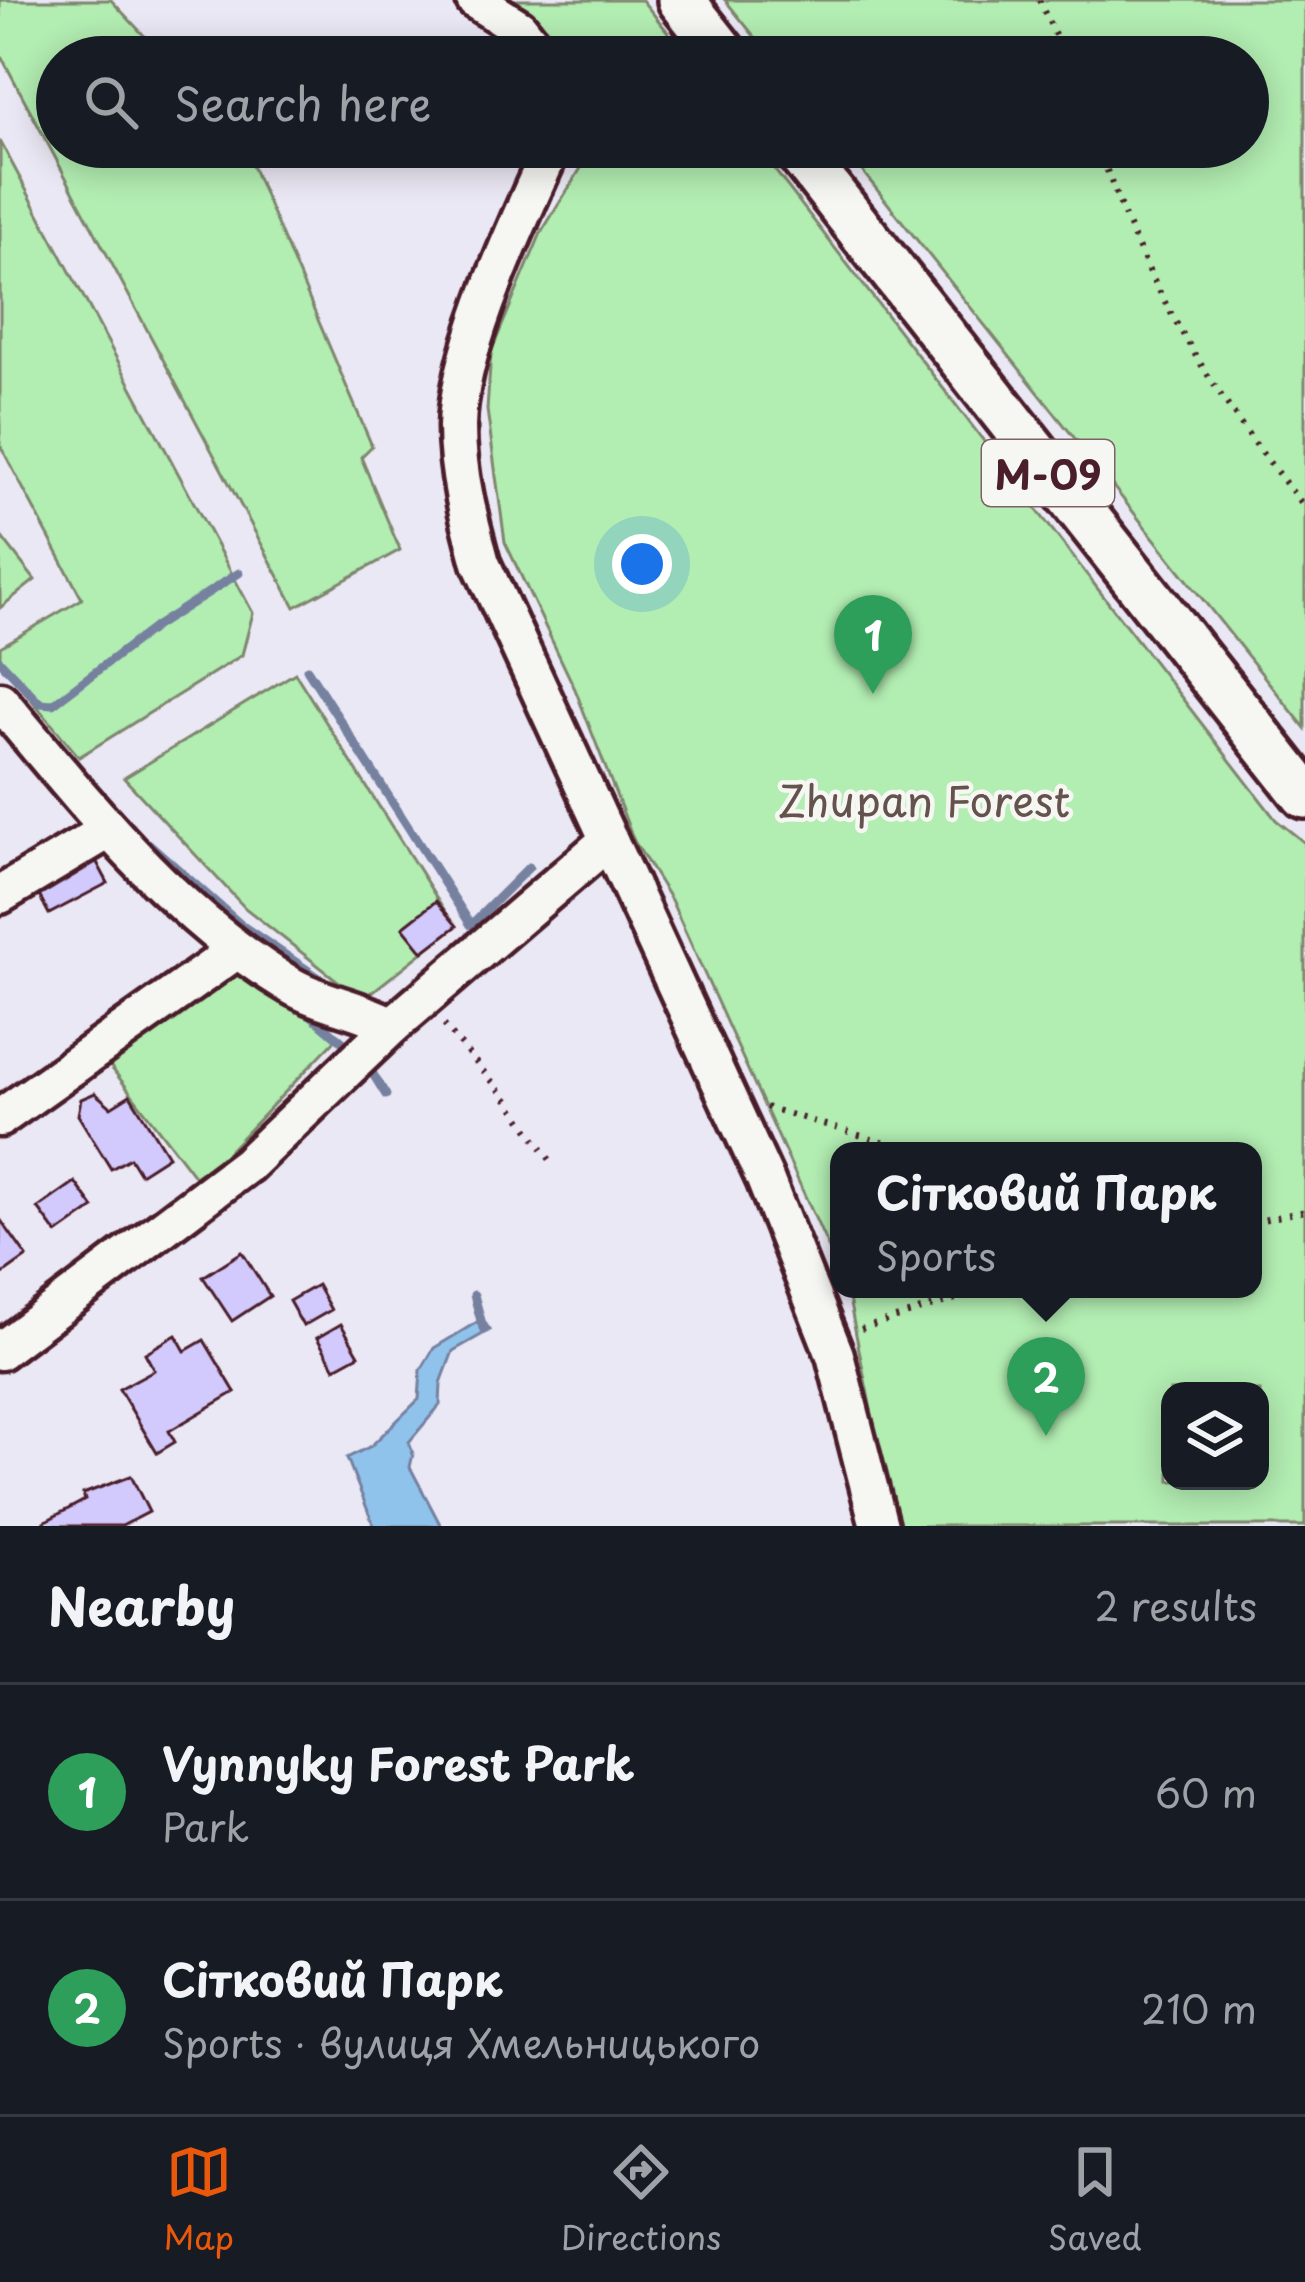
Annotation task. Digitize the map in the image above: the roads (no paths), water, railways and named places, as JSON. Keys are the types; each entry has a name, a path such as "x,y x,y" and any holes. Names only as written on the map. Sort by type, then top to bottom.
{"main road":[{"path":"682,0 710,36"},
{"name":"М-09","path":"812,168 1305,795"}],"street":[{"path":"475,0 525,36"},
{"path":"544,168 470,356 457,425 464,497 482,563 727,1095 829,1340 879,1526"},
{"path":"0,701 107,831 237,950 294,988 392,1026"},
{"path":"0,895 107,831"},
{"path":"0,1352 232,1177 392,1026 609,840"},
{"path":"0,1118 237,950"}],"water":[{"path":"482,1319 490,1330 453,1351 441,1383 440,1405 409,1442 410,1467 441,1526 374,1526 347,1458 371,1446 419,1399 421,1370 434,1348"}],"waterway":[{"path":"0,661 40,703 53,704 156,626 239,573"},
{"path":"307,669 471,925 529,867"},
{"path":"148,843 241,925 328,984"},
{"path":"304,1009 352,1050"},
{"path":"368,1066 386,1095"},
{"path":"474,1295 483,1328"}],"place":[{"name":"Vynnyky Forest Park","path":"873,694"},
{"name":"Сітковий Парк","path":"1046,1436"}],"park label":[{"name":"Zhupan Forest","path":"924,799"}]}
